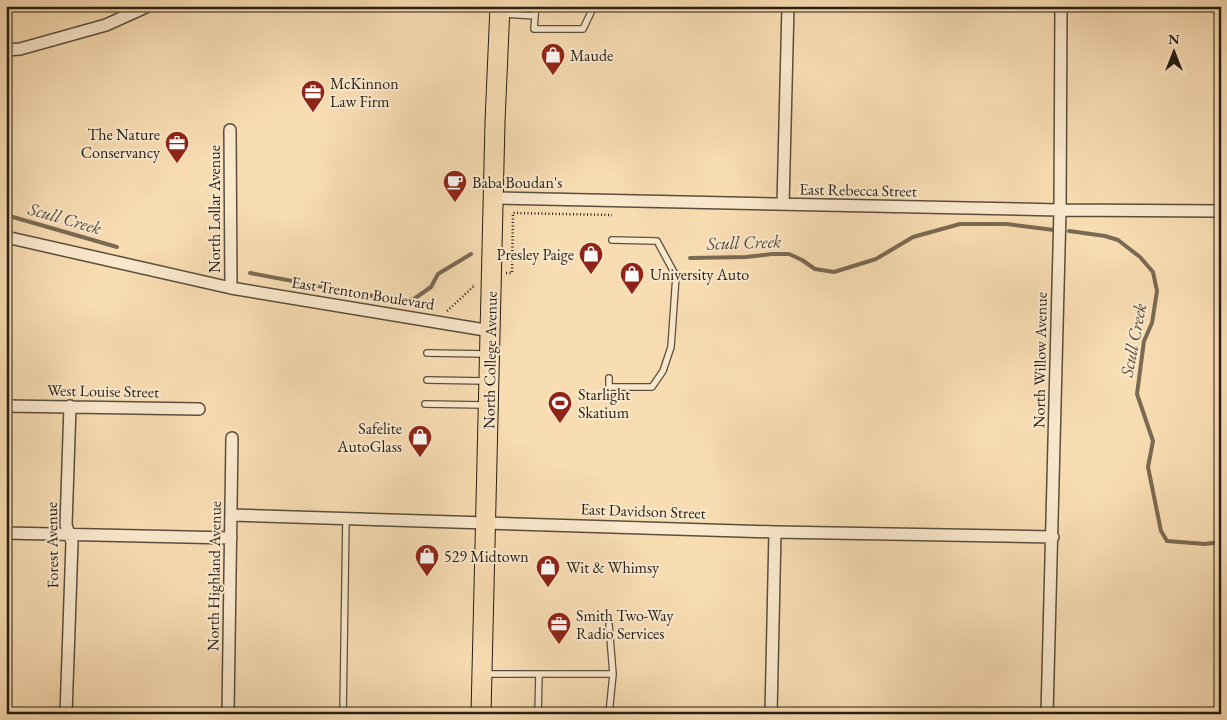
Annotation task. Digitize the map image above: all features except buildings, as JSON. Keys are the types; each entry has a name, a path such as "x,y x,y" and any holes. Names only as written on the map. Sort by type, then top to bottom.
{"main road":[{"name":"North College Avenue","path":"480,714 500,10"}],"street":[{"path":"6,50 20,49 106,24 148,6"},
{"path":"783,204 788,6"},
{"name":"North Willow Avenue","path":"1047,714 1060,210 1061,6"},
{"name":"North Lollar Avenue","path":"230,130 231,288"},
{"name":"East Rebecca Street","path":"494,198 1060,210 1221,211"},
{"name":"East Trenton Boulevard","path":"6,237 231,288 490,331"},
{"name":"West Louise Street","path":"6,406 199,409"},
{"name":"Forest Avenue","path":"66,714 72,542 66,525 70,406"},
{"name":"North Highland Avenue","path":"228,714 232,438"},
{"name":"East Davidson Street","path":"232,515 775,532 1053,537"},
{"path":"6,532 231,538"},
{"path":"771,714 775,532"}],"lane":[{"path":"536,6 534,29 583,29 594,6"},
{"path":"500,10 535,16"},
{"path":"609,378 609,387 652,387 663,371 671,347 676,276 657,241 612,240"},
{"path":"427,352 490,354"},
{"path":"427,380 489,380"},
{"path":"425,404 489,405"},
{"path":"343,714 346,518"},
{"path":"608,625 613,674 609,714"},
{"path":"482,674 613,674"},
{"path":"538,674 538,714"}],"path":[{"path":"506,273 512,273 514,213 612,215"}],"waterway":[{"name":"Scull Creek","path":"6,215 117,247"},
{"name":"Scull Creek","path":"690,258 789,254 815,269 834,272 876,259 913,237 960,224 1007,224 1054,230"},
{"name":"Scull Creek","path":"1069,231 1105,236 1118,240 1140,257 1153,272 1157,291 1152,323 1144,341 1137,394 1153,441 1148,467 1161,531 1167,541 1205,544 1221,542"},
{"name":"Scull Creek","path":"356,293 395,300 414,299 431,287 438,274 471,254"},
{"name":"Scull Creek","path":"250,273 345,291"}],"place":[{"name":"Maude","path":"553,76"},
{"name":"McKinnon Law Firm","path":"313,113"},
{"name":"The Nature Conservancy","path":"177,164"},
{"name":"Baba Boudan's","path":"455,203"},
{"name":"Presley Paige","path":"591,275"},
{"name":"University Auto","path":"632,295"},
{"name":"Starlight Skatium","path":"560,424"},
{"name":"Safelite AutoGlass","path":"420,458"},
{"name":"529 Midtown","path":"427,577"},
{"name":"Wit & Whimsy","path":"548,588"},
{"name":"Smith Two-Way Radio Services","path":"559,645"}]}
